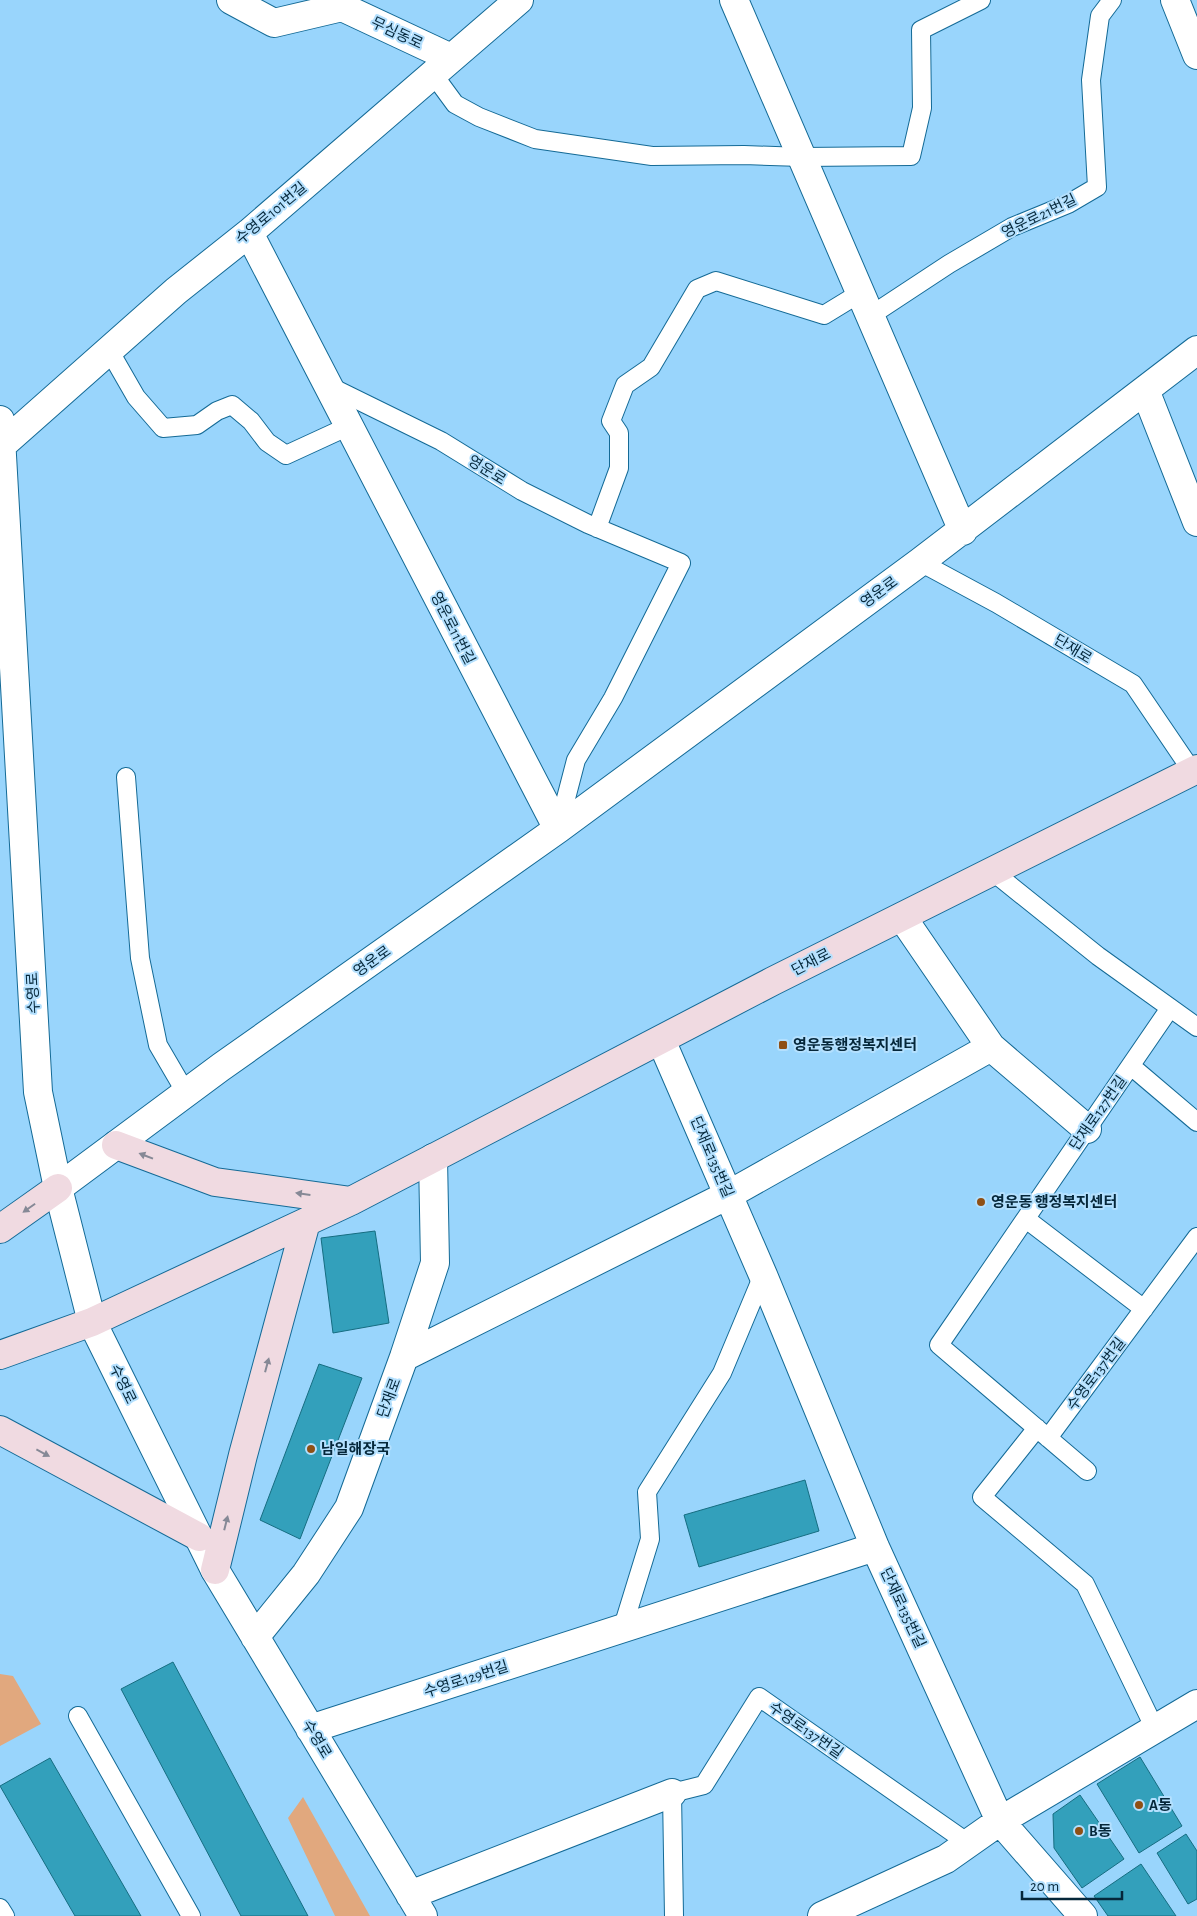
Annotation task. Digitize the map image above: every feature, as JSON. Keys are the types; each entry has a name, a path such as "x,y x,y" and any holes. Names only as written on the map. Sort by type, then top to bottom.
{"street":[{"name":"무심동로","path":"231,0 274,23 342,7 442,66"},
{"name":"수영로101번길","path":"1,432 109,350 519,0"},
{"path":"734,0 963,531"},
{"path":"1175,0 1197,55"},
{"name":"영운로11번길","path":"248,233 558,829"},
{"name":"영운로","path":"58,1188 186,1093 558,829 963,531 1197,350"},
{"path":"1145,390 1197,522"},
{"name":"수영로","path":"1,432 11,812 38,1092 58,1188 92,1322 215,1570 417,1906 672,1793"},
{"name":"단재로","path":"0,1355 92,1322 351,1201 661,1040 1195,770"},
{"path":"902,917 991,1046 1087,1129"},
{"name":"단재로135번길","path":"661,1040 763,1275 875,1547 1000,1821 1083,1916"},
{"path":"404,1357 728,1195 991,1046"},
{"path":"116,1145 215,1182 351,1201"},
{"name":"단재로","path":"255,1637 306,1574 349,1508 404,1357 435,1263 433,1158"},
{"path":"0,1229 58,1188"},
{"path":"215,1570 243,1455 306,1222"},
{"path":"0,1430 199,1537"},
{"name":"수영로129번길","path":"310,1729 875,1547"},
{"path":"822,1916 946,1859 1000,1821 1197,1704"}],"lane":[{"path":"442,66 455,104 479,117 535,138 652,156 911,156 922,108 921,30 980,0"},
{"name":"영운로21번길","path":"597,528 619,468 620,434 611,420 625,385 651,367 698,289 716,281 824,315 865,304 949,264 1012,228 1068,204 1097,187 1091,80 1100,16 1112,0"},
{"path":"109,350 136,396 163,428 197,425 232,405 251,421 268,442 286,455 349,426"},
{"name":"영운로","path":"328,386 440,441 522,491 597,528 681,563 613,698 576,760 558,829"},
{"name":"단재로","path":"920,562 996,603 1133,684 1195,770"},
{"path":"126,777 140,958 158,1045 186,1093"},
{"path":"992,871 1098,956 1197,1027"},
{"name":"단재로127번길","path":"1026,1219 1170,1008"},
{"path":"1131,1066 1197,1122"},
{"path":"1087,1471 939,1345 1026,1219 1144,1309"},
{"name":"수영로137번길","path":"1155,1729 1085,1584 982,1497 1043,1433 1144,1309 1197,1237"},
{"path":"622,1630 650,1539 647,1492 722,1373 763,1275"},
{"name":"수영로137번길","path":"672,1793 704,1785 759,1697 968,1843"},
{"path":"78,1716 191,1916"},
{"path":"672,1793 674,1916"},
{"path":"0,1908 5,1916"}],"shaded area":[{"path":"0,1674 13,1676 41,1724 0,1746"},
{"path":"303,1797 370,1916 335,1916 288,1818"}],"building":[{"path":"375,1231 389,1323 333,1333 321,1238"},
{"name":"남일해장국","path":"319,1364 362,1378 300,1539 260,1520"},
{"path":"805,1480 819,1531 699,1567 684,1515"},
{"path":"173,1662 308,1916 241,1916 121,1689"},
{"name":"A동","path":"1140,1757 1182,1826 1139,1853 1097,1784"},
{"path":"50,1758 141,1916 75,1916 0,1786"},
{"name":"B동","path":"1080,1795 1124,1859 1082,1888 1054,1848 1053,1814"},
{"path":"1186,1834 1197,1851 1197,1899 1188,1904 1157,1853"},
{"path":"1141,1864 1176,1916 1108,1916 1094,1896"}],"place":[{"name":"영운동행정복지센터","path":"783,1045"},
{"name":"영운동 행정복지센터","path":"981,1202"},
{"name":"남일해장국","path":"311,1449"},
{"name":"A동","path":"1139,1805"},
{"name":"B동","path":"1079,1831"}]}
